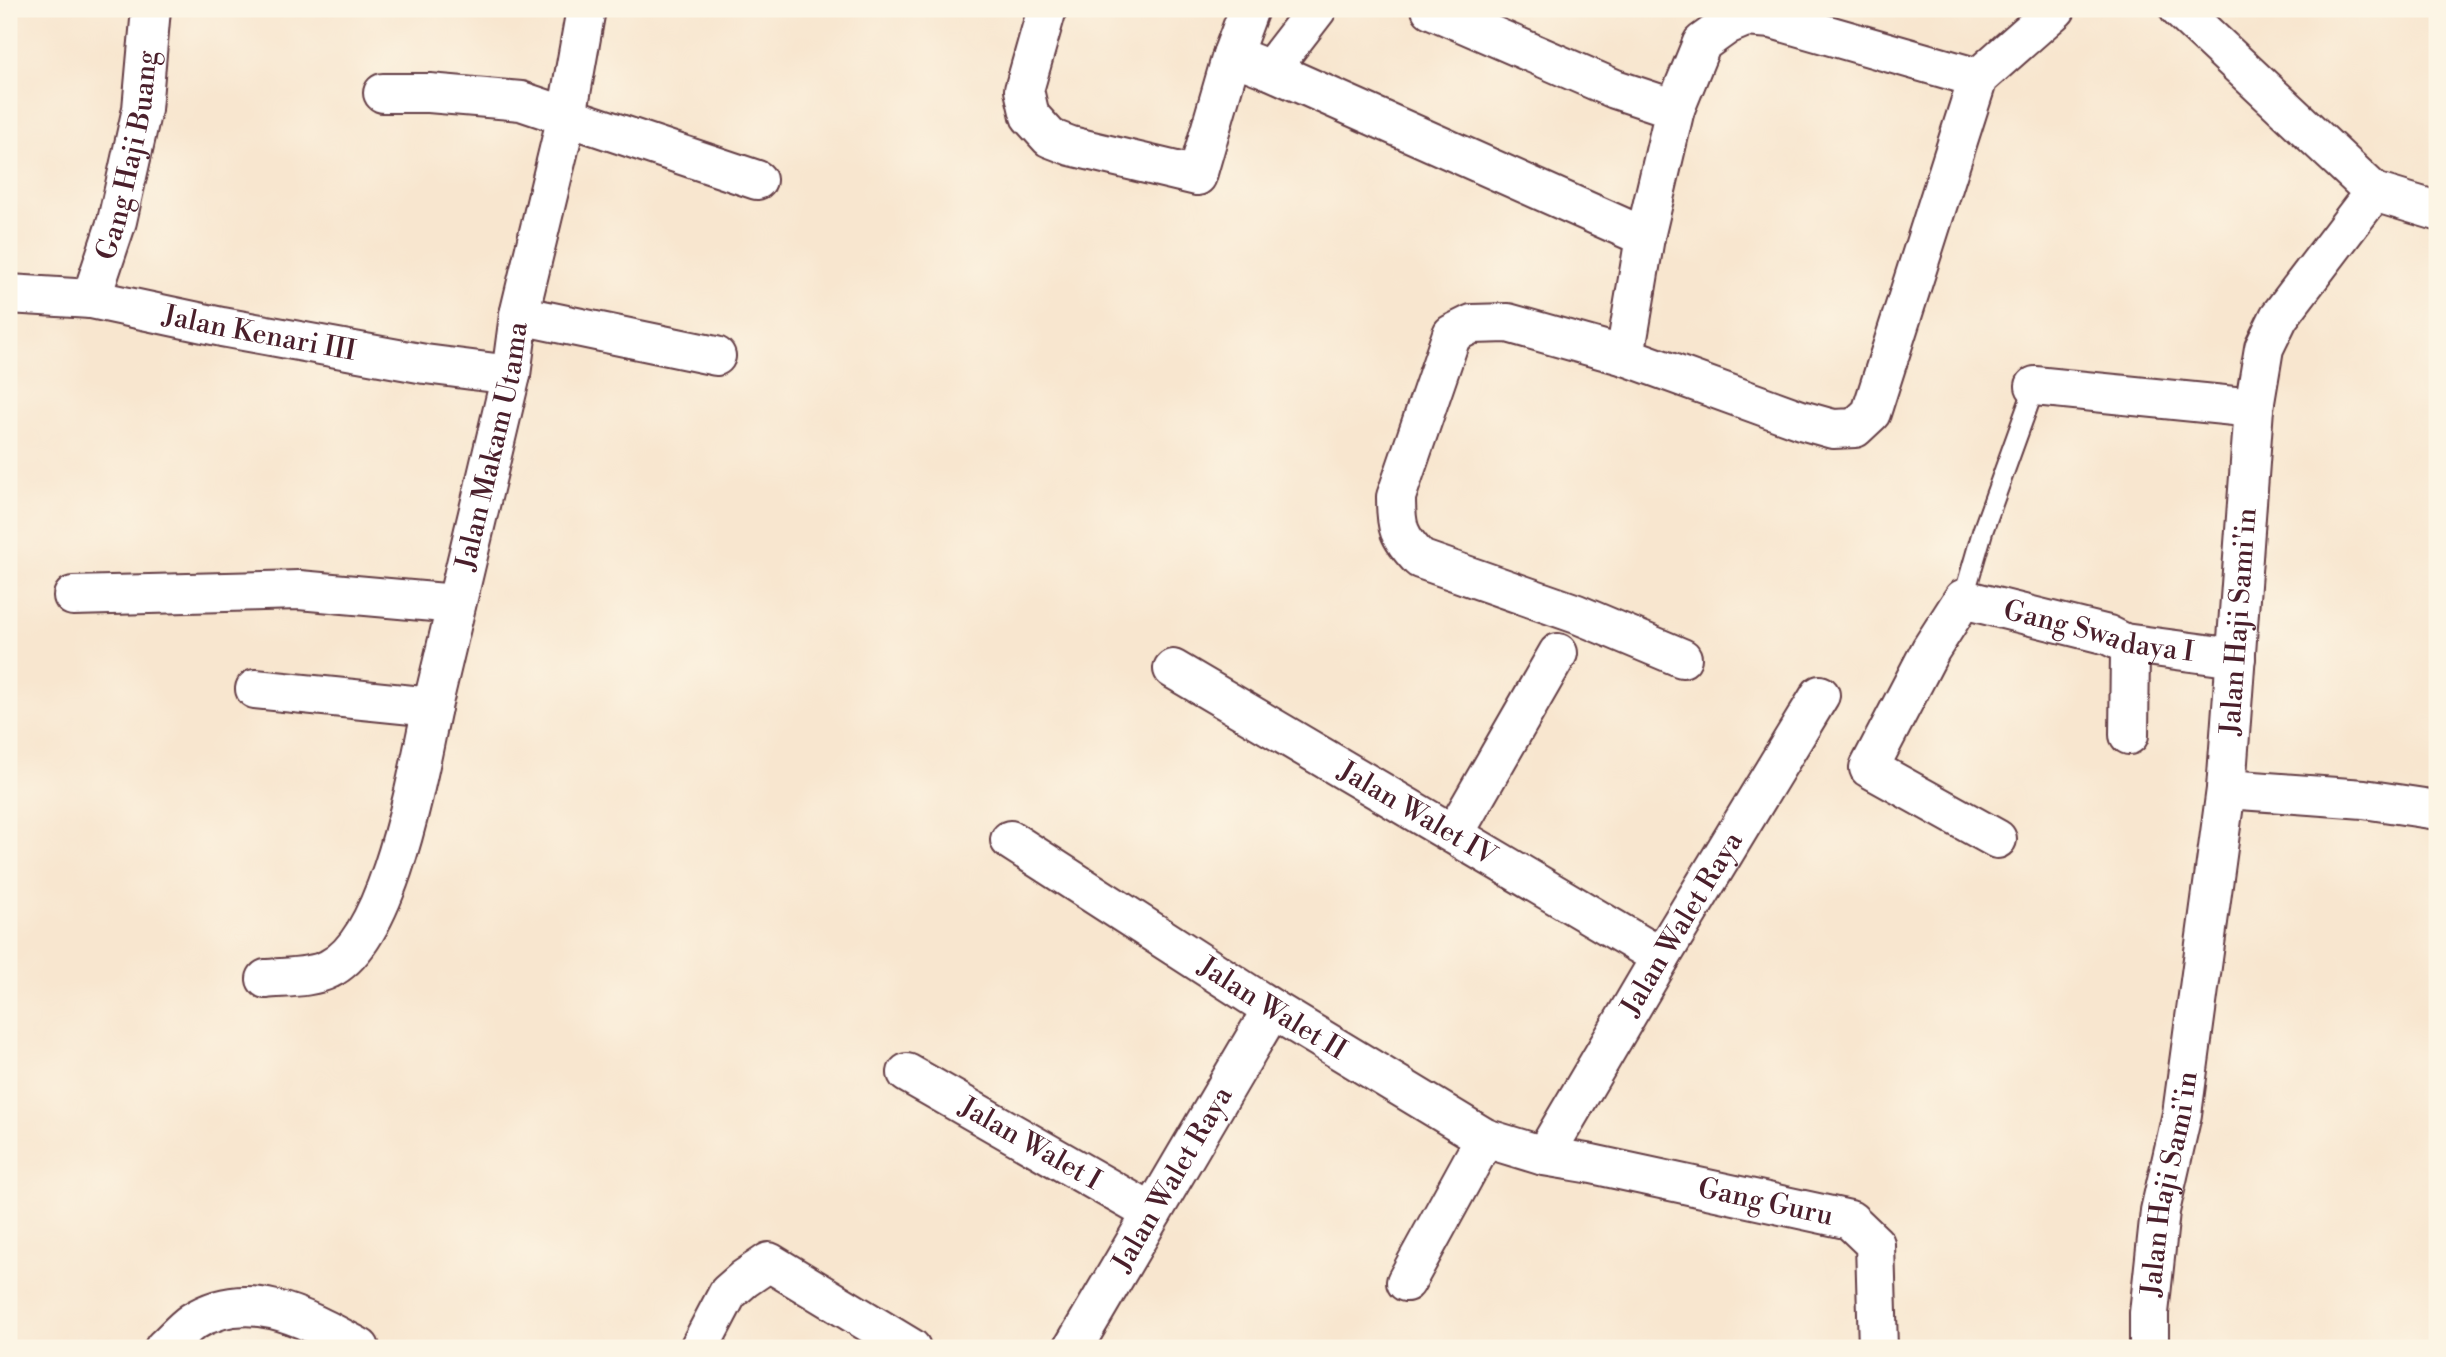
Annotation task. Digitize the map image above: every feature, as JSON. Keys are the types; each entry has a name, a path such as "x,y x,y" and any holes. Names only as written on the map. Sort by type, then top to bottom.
{"street":[{"name":"Gang Haji Buang","path":"91,299 117,221 142,109 151,9"},
{"name":"Jalan Makam Utama","path":"266,979 328,970 352,951 386,888 405,828 511,375 519,315 567,116 586,9"},
{"path":"1047,9 1024,90 1030,116 1050,138 1197,177 1249,9"},
{"path":"1270,70 1317,9"},
{"path":"1431,9 1615,89 1675,109"},
{"path":"1682,658 1577,614 1419,559 1402,539 1396,523 1396,497 1452,334 1472,324 1508,323 1625,356 1801,420 1833,429 1855,428 1871,413 1978,78 2056,9"},
{"path":"2199,15 2374,192 2437,211"},
{"path":"1625,356 1645,237 1675,109 1702,43 1727,25 1746,17 1772,19 1978,78"},
{"path":"1233,55 1645,237"},
{"path":"383,93 429,93 521,101 757,180"},
{"name":"Jalan Haji Sami'in","path":"2150,1348 2148,1313 2160,1211 2182,1114 2226,789 2254,408 2264,348 2279,317 2374,192"},
{"name":"Jalan Kenari III","path":"9,294 91,299 384,357 511,375"},
{"path":"519,315 716,356"},
{"path":"2035,386 2254,408"},
{"path":"74,596 299,590 456,604"},
{"path":"1963,598 1931,649 1869,768 1997,839"},
{"name":"Gang Swadaya I","path":"1963,598 2108,635 2124,643 2236,658"},
{"path":"2124,643 2130,652 2129,736"},
{"path":"1454,834 1558,653"},
{"name":"Jalan Walet IV","path":"1173,669 1661,957"},
{"path":"255,689 432,707"},
{"name":"Jalan Walet Raya","path":"1545,1156 1661,957 1820,695"},
{"path":"2226,789 2364,799 2437,810"},
{"name":"Jalan Walet II","path":"1010,840 1272,1009 1485,1138 1545,1156"},
{"name":"Jalan Walet Raya","path":"1073,1348 1272,1009"},
{"name":"Jalan Walet I","path":"907,1073 1152,1213"},
{"path":"1406,1282 1485,1138"},
{"name":"Gang Guru","path":"1545,1156 1850,1220 1875,1244 1878,1348"},
{"path":"699,1348 728,1293 769,1262 911,1348"},
{"path":"164,1348 192,1322 229,1306 265,1306 312,1322 360,1348"}],"lane":[{"path":"1963,598 1983,530 2035,386"}]}
